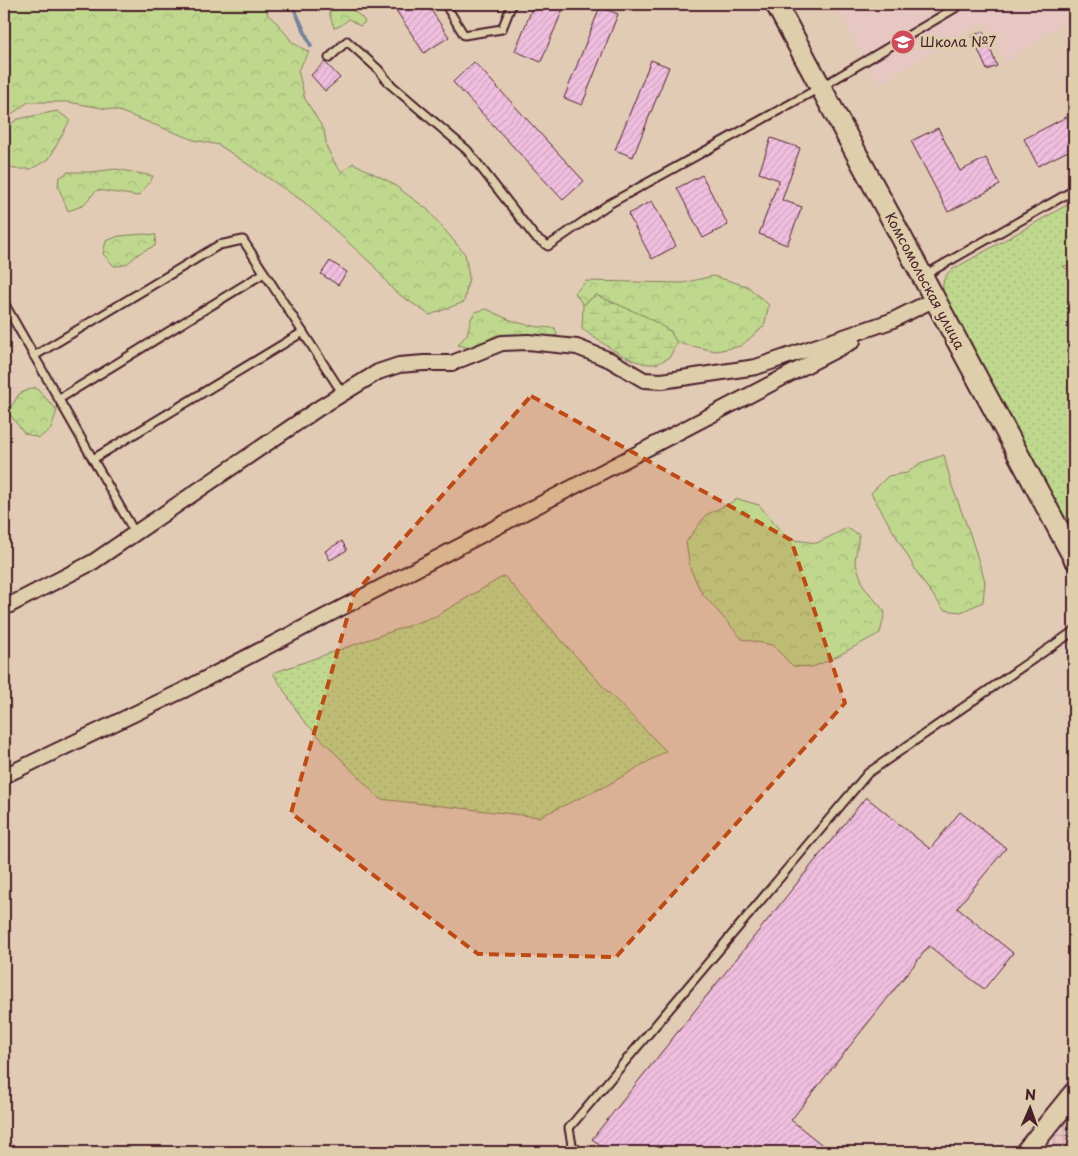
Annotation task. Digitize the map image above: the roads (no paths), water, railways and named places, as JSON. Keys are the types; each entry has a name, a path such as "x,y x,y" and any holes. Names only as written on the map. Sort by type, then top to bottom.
{"main road":[{"name":"Комсомольская улица","path":"776,4 1074,558"},
{"path":"1026,1152 1074,1093"}],"street":[{"path":"4,776 182,691 935,299"},
{"path":"4,608 93,562 343,394 378,372 399,365 452,363 502,343 528,342 577,346 610,360 644,380 662,381 756,366 891,321"}],"lane":[{"path":"445,4 464,35 502,29 512,4"},
{"path":"329,58 347,41 378,69 390,84 467,150 535,237 548,246 609,204 821,87 962,4"},
{"path":"922,276 1074,190"},
{"path":"34,356 219,245 243,240 343,394"},
{"path":"58,399 264,273"},
{"path":"4,303 135,534"},
{"path":"93,459 303,332"},
{"path":"578,1152 572,1145 569,1128 868,773 1074,631"}],"waterway":[{"path":"292,4 311,46"}],"place":[{"name":"Школа №7","path":"903,42"}]}
